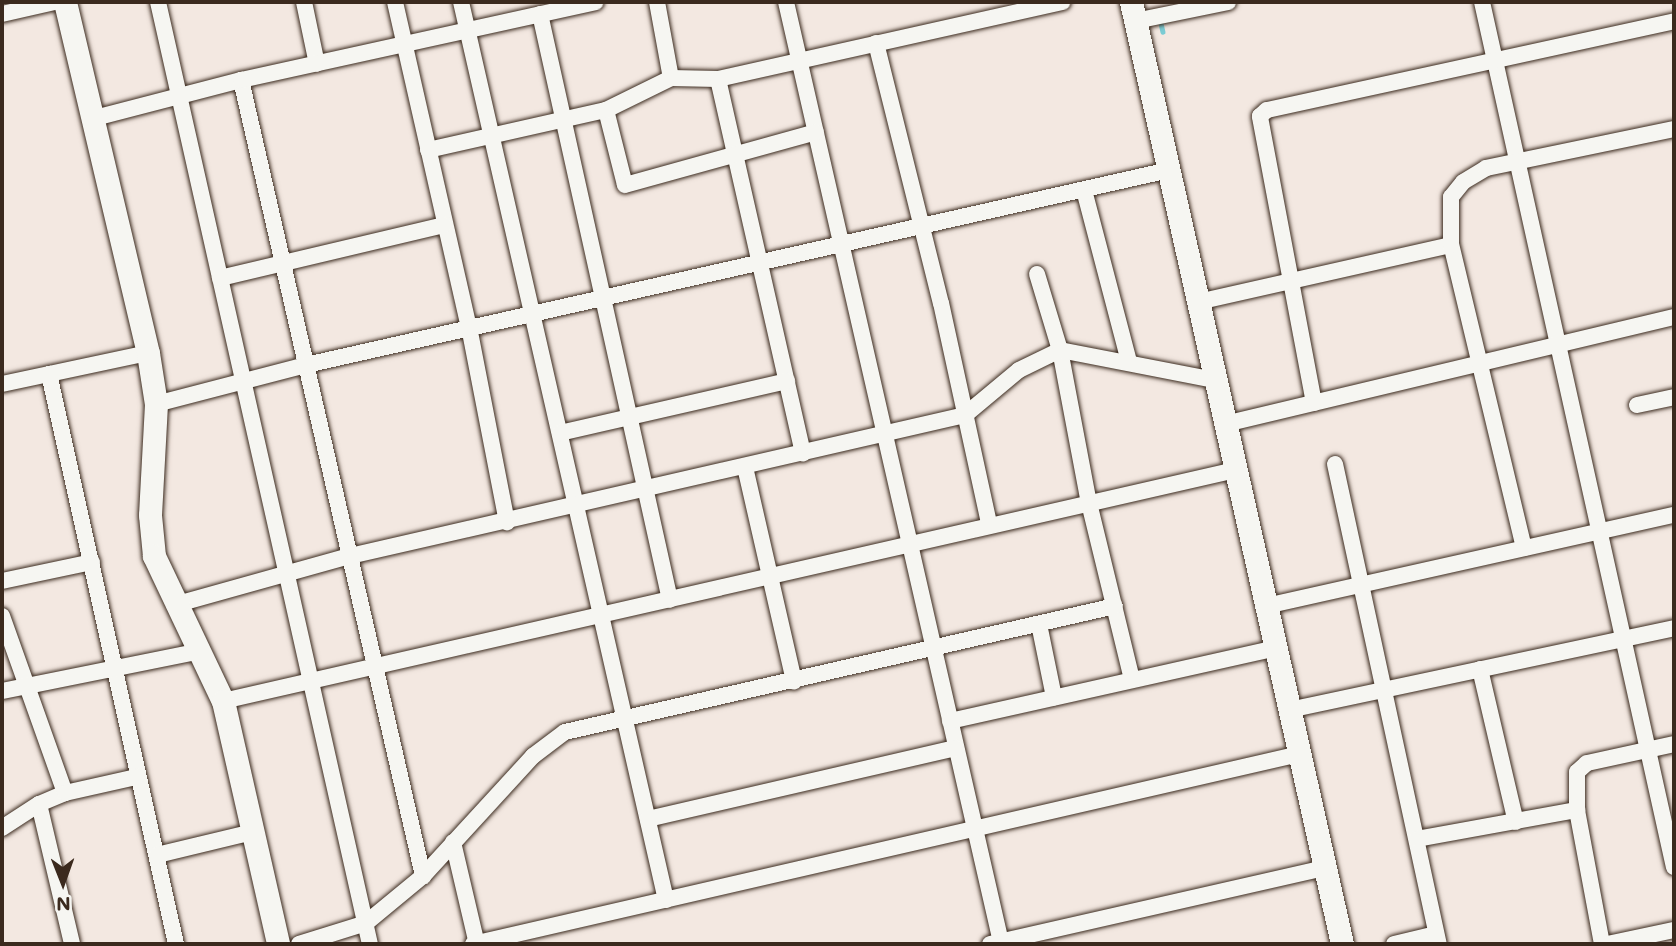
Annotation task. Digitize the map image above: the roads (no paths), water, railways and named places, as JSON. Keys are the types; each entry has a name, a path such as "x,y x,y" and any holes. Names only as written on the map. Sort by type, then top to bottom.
{"main road":[{"path":"65,2 148,353 156,404 150,515 154,556 174,606 201,650 223,701 278,944"},
{"path":"1133,12 1342,944"}],"street":[{"path":"4,17 55,2"},
{"path":"158,2 370,944"},
{"path":"304,2 317,64"},
{"path":"395,2 470,332 507,522"},
{"path":"461,2 666,900"},
{"path":"91,119 241,80 596,2"},
{"path":"657,2 671,78"},
{"path":"786,2 975,828 995,943 1325,869"},
{"path":"428,150 606,110 671,78 718,79 1063,2"},
{"path":"1133,12 1226,2"},
{"path":"1482,2 1674,867"},
{"path":"540,14 670,600"},
{"path":"1314,403 1260,116 1267,110 1674,21"},
{"path":"876,43 922,227 989,523"},
{"path":"718,79 803,453"},
{"path":"241,80 423,876"},
{"path":"606,110 625,185 816,132"},
{"path":"1524,548 1477,364 1451,245 1451,197 1463,182 1486,168 1674,129"},
{"path":"156,404 306,365 470,332 1169,170"},
{"path":"1084,190 1129,362"},
{"path":"220,278 282,261 444,225"},
{"path":"1198,302 1451,245"},
{"path":"1037,274 1060,350 1089,503 1132,680"},
{"path":"1225,424 1674,317"},
{"path":"174,606 350,556 965,415 1019,370 1060,350 1215,380"},
{"path":"2,384 148,353"},
{"path":"49,374 92,562 136,777 176,944"},
{"path":"560,433 787,381"},
{"path":"1637,405 1674,397"},
{"path":"1335,464 1437,939 1394,944"},
{"path":"745,467 794,681"},
{"path":"223,701 375,664 670,600 989,523 1236,470"},
{"path":"1266,606 1674,515"},
{"path":"2,580 92,562"},
{"path":"299,944 366,923 423,876 546,743 565,732 1115,606"},
{"path":"2,616 23,685 65,793"},
{"path":"1039,624 1054,697"},
{"path":"1289,710 1385,692 1674,628"},
{"path":"950,721 1276,648"},
{"path":"2,691 201,650"},
{"path":"1480,669 1516,822"},
{"path":"1602,944 1577,810 1577,772 1587,763 1674,744"},
{"path":"648,819 956,748"},
{"path":"453,842 475,944 1299,754"},
{"path":"2,828 38,804 65,793 136,777"},
{"path":"38,804 72,944"},
{"path":"1417,839 1577,810"},
{"path":"156,855 253,832"},
{"path":"1608,944 1674,930"}],"waterway":[{"path":"1160,19 1163,32"}]}
